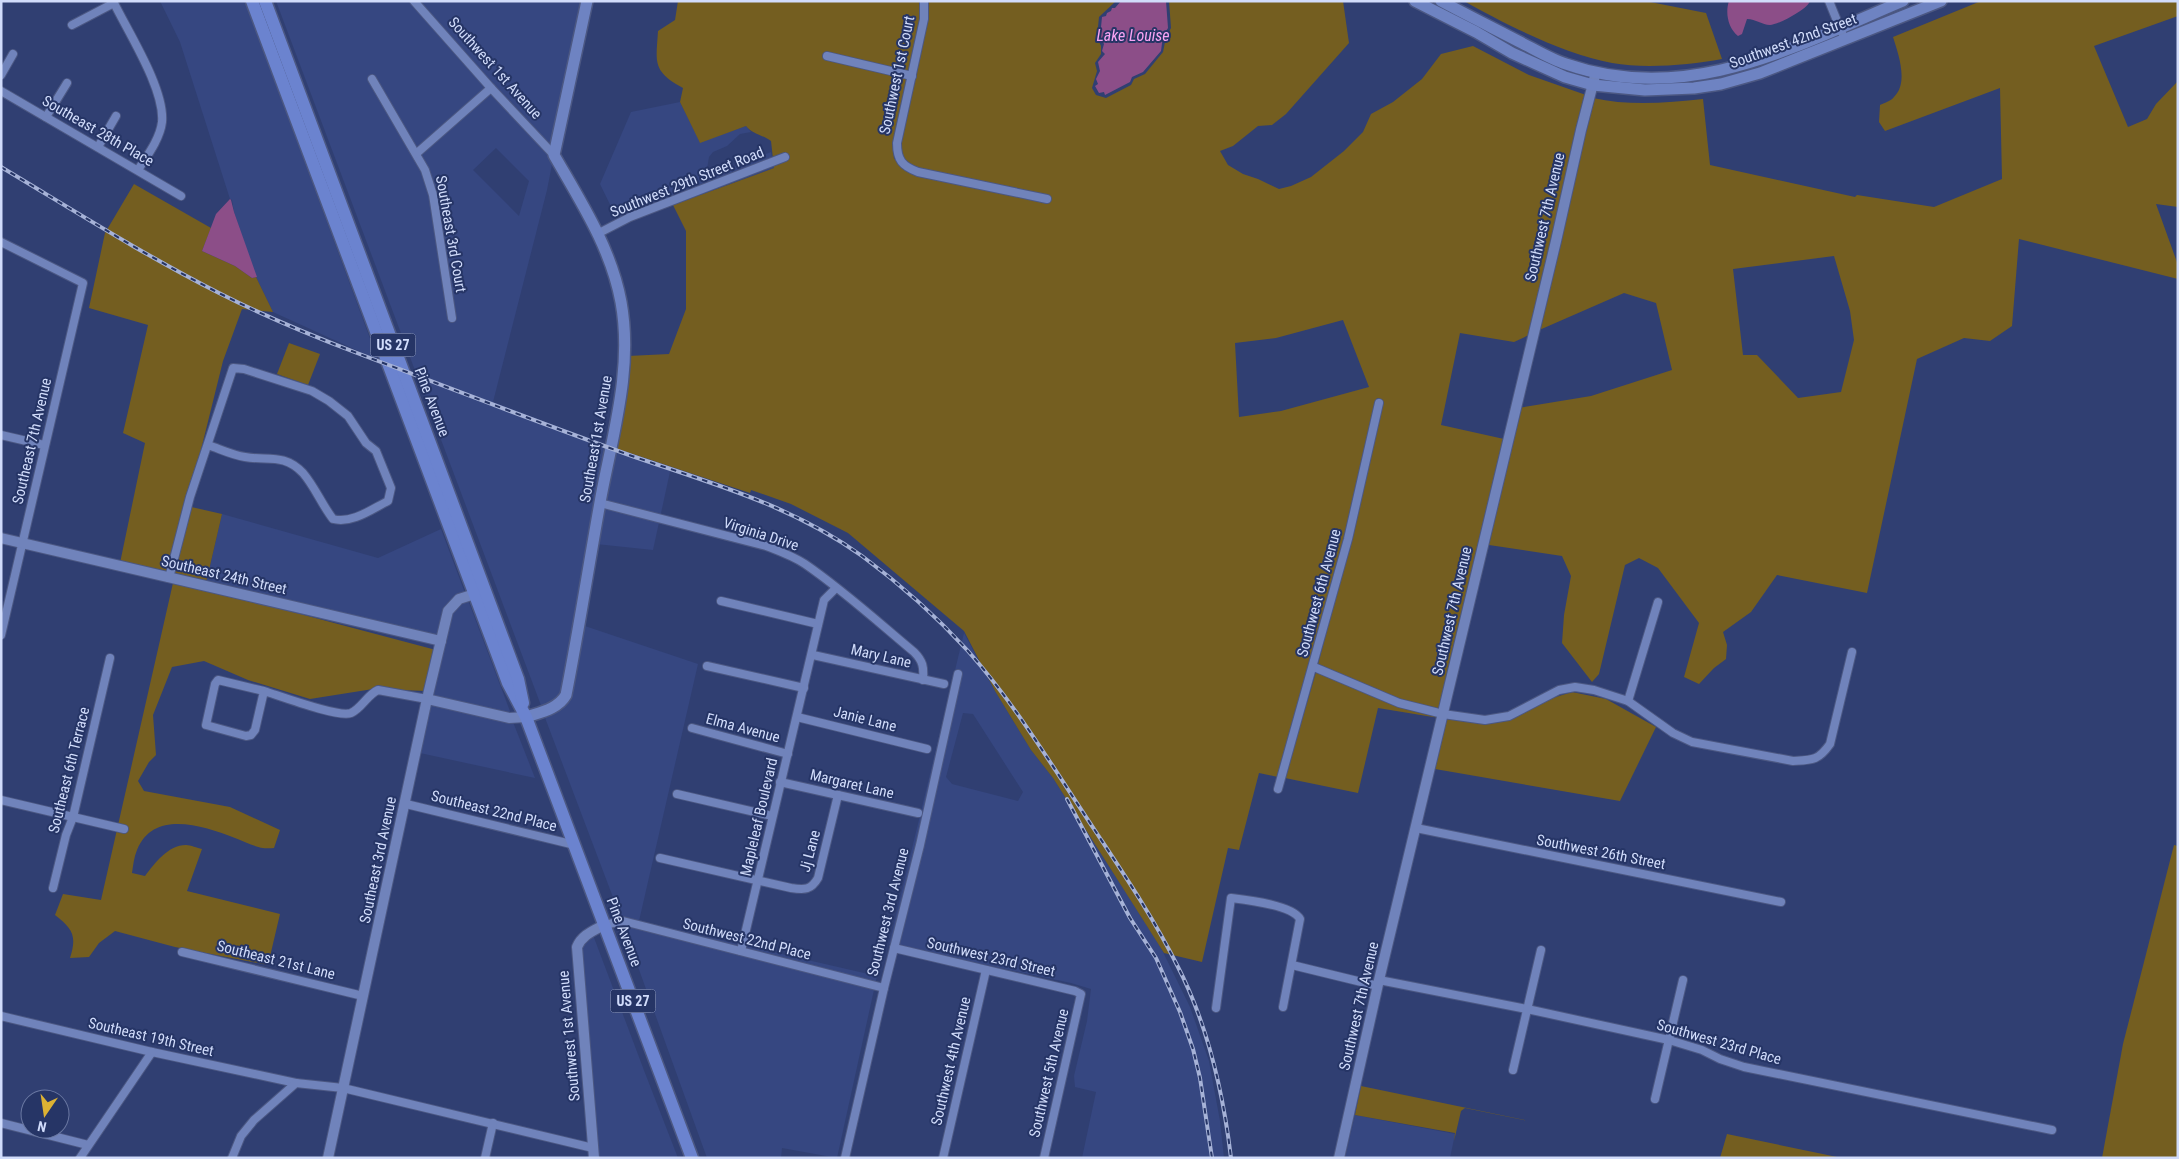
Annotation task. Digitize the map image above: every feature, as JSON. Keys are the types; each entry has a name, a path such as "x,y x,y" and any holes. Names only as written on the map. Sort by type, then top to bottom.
{"highway":[{"name":"US 27","path":"252,1 296,103"},
{"name":"US 27","path":"265,1 296,103"},
{"name":"Pine Avenue","path":"296,103 480,592 518,679 526,718 692,1158"}],"main road":[{"path":"554,155 588,1"},
{"name":"Southwest 42nd Street","path":"1415,1 1540,67 1592,85 1671,90 1721,84 1760,73 1903,1"},
{"name":"Southwest 42nd Street","path":"1441,1 1566,64 1620,77 1648,78 1702,75 1757,62 1940,1"},
{"name":"Southeast 1st Avenue","path":"526,718 559,704 566,695 623,383 625,336 616,281 599,233 554,155"}],"street":[{"name":"Southwest 1st Avenue","path":"414,1 490,88 554,155"},
{"name":"Southwest 1st Court","path":"924,1 924,18 897,143 897,155 904,166 918,172 1047,199"},
{"path":"1829,1 1842,33"},
{"path":"72,25 114,2 160,98 162,122 158,136 138,170"},
{"path":"1,75 13,54"},
{"path":"827,56 912,76"},
{"name":"Southwest 7th Avenue","path":"1339,1158 1596,72"},
{"name":"Southeast 3rd Court","path":"372,79 417,153 425,170 433,195 452,318"},
{"path":"46,117 67,83"},
{"path":"417,153 490,88"},
{"name":"Southeast 28th Place","path":"1,91 181,196"},
{"path":"98,147 116,116"},
{"name":"Southwest 29th Street Road","path":"599,233 630,217 786,157"},
{"name":"Southeast 7th Avenue","path":"1,635 83,283 2,243"},
{"path":"169,578 190,497 234,368 244,369 312,391 348,416 366,444 376,451 391,488 388,501 353,518 341,521 333,519 303,473 286,460 270,457 257,459 243,457 208,445"},
{"name":"Southwest 6th Avenue","path":"1278,789 1314,667 1348,539 1379,402"},
{"path":"1,435 44,445"},
{"name":"Virginia Drive","path":"600,503 766,546 804,563 921,659 924,667 924,680"},
{"name":"Southeast 24th Street","path":"1,538 441,641"},
{"name":"Mapleleaf Boulevard","path":"741,951 824,600 836,588"},
{"name":"Southeast 3rd Avenue","path":"328,1158 448,611 453,603 459,599 480,592"},
{"path":"721,601 818,624"},
{"path":"1628,701 1658,602"},
{"path":"1314,667 1399,703 1444,714 1486,720 1508,716 1559,690 1575,687 1594,690 1628,701 1673,733 1692,742 1793,761 1809,760 1821,756 1830,744 1852,652"},
{"name":"Mary Lane","path":"812,654 944,684"},
{"name":"Southeast 6th Terrace","path":"53,888 66,835 73,817 110,658"},
{"path":"707,666 804,688"},
{"name":"Southwest 3rd Avenue","path":"845,1158 884,988 920,845 958,674"},
{"path":"264,692 255,730 251,735 246,736 206,725 218,680 264,692 347,714 356,710 372,692 378,690 508,718 526,718"},
{"name":"Janie Lane","path":"797,717 927,748"},
{"name":"Elma Avenue","path":"692,728 788,754"},
{"name":"Margaret Lane","path":"780,782 918,813"},
{"path":"677,794 772,816"},
{"name":"Jj Lane","path":"660,858 805,890 813,886 818,878 838,796"},
{"path":"1,800 124,829"},
{"name":"Southeast 22nd Place","path":"406,804 575,845"},
{"name":"Southwest 26th Street","path":"1416,828 1781,902"},
{"path":"1216,1008 1231,898 1255,902 1298,914 1300,919 1283,1007"},
{"name":"Southwest 22nd Place","path":"604,925 623,921 884,988"},
{"name":"Southwest 1st Avenue","path":"594,1153 576,947 579,941 604,925"},
{"name":"Southwest 23rd Street","path":"894,948 1081,994"},
{"path":"1513,1070 1541,950"},
{"name":"Southeast 21st Lane","path":"182,952 364,996"},
{"name":"Southwest 23rd Place","path":"1292,965 1379,983 1527,1009 1669,1040 1744,1066 2052,1130"},
{"name":"Southwest 4th Avenue","path":"943,1158 986,970"},
{"path":"1655,1099 1683,980"},
{"name":"Southwest 5th Avenue","path":"1044,1158 1081,994"},
{"name":"Southeast 19th Street","path":"1,1016 152,1052 296,1083 343,1088"},
{"path":"80,1158 152,1052"},
{"path":"232,1158 241,1136 254,1120 296,1083"},
{"path":"343,1088 493,1123 594,1153"},
{"path":"1,1123 88,1144"},
{"path":"485,1158 493,1123"}],"shaded area":[{"path":"160,1 245,1 378,360 273,312 256,277 180,42"},
{"path":"276,1 584,1 547,190 493,402 608,446 560,698 542,708","holes":["496,148 529,181 519,216 473,170"]},
{"path":"678,1 921,1 921,18 893,142 894,159 901,158 900,143 927,19 928,1 1116,1 1099,17 1097,37 1101,46 1101,54 1095,63 1097,71 1092,88 1096,95 1106,98 1131,85 1134,79 1145,74 1163,52 1166,37 1171,28 1169,1 1343,1 1349,43 1286,114 1272,125 1258,126 1233,146 1220,151 1228,165 1243,174 1279,189 1311,177 1344,151 1363,132 1371,114 1393,102 1422,79 1441,54 1473,46 1529,75 1586,95 1529,335 1514,342 1460,333 1441,425 1504,439 1441,710 1400,699 1318,664 1351,540 1383,400 1377,398 1344,539 1278,777 1259,773 1239,850 1228,848 1202,962 1164,953 1053,778 1031,750 995,691 964,631 848,533 791,504 751,490 750,493 615,448 628,356 669,354 686,309 686,231 673,205 774,168 771,141 751,131 746,126 700,143 680,102 683,88 666,76 658,65 658,31 675,20","holes":["1343,320 1369,387 1281,411 1239,417 1235,343 1276,338"]},
{"path":"1464,1 1645,1 1706,13 1722,59 1667,66 1638,66 1594,59 1536,38"},
{"path":"1981,1 2178,1 2178,16 2094,46 2128,127 2147,119 2156,104 2178,81 2178,207 2156,204 2178,265 2178,279 2019,239 2012,326 1990,341 1964,338 1917,359 1867,593 1777,575 1751,612 1723,632 1727,645 1726,659 1714,668 1699,684 1684,677 1699,623 1658,568 1639,558 1625,565 1599,674 1592,682 1562,643 1564,615 1571,576 1562,556 1489,545 1468,623 1518,408 1591,396 1672,370 1656,303 1624,293 1537,331 1593,98 1634,103 1662,103 1703,99 1710,165 1855,197 1857,195 1934,207 2002,179 2000,88 1885,131 1879,122 1880,105 1894,97 1901,84 1902,76 1893,37","holes":["1834,256 1850,311 1854,340 1841,392 1798,398 1757,355 1743,355 1733,269"]},
{"path":"680,102 700,142 746,126 751,132 740,134 727,146 713,152 709,157 706,175 711,175 771,152 774,168 620,225 600,184 631,112"},
{"path":"134,184 211,228 202,251 235,266 252,278 256,277 273,312 242,309 223,361 187,506 222,514 206,583 120,563 145,443 123,433 148,325 89,308 105,233"},
{"path":"289,343 320,354 308,385 277,374"},
{"path":"615,448 671,467 653,550 596,544"},
{"path":"222,514 378,558 441,529 465,593 458,596 439,637 206,583"},
{"path":"173,583 236,597 436,650 426,691 373,689 310,699 248,680 204,661 172,667 153,715 156,755 149,762 138,781 144,791 230,807 280,830 274,848 268,848 258,847 209,829 180,824 167,825 155,829 145,837 137,850 132,873 145,876 162,856 173,848 188,845 202,849 187,891 280,914 268,965 175,947 115,931 99,943 89,957 70,958 73,944 72,934 70,929 55,915 63,894 101,900"},
{"path":"468,600 511,714 431,697 451,612 455,606"},
{"path":"582,625 698,664 639,921 877,976 837,1158 782,1148 781,1158 707,1158 611,892 544,715 560,707"},
{"path":"964,633 995,691 1031,750 1053,778 1161,948 1190,1007 1209,1061 1220,1121 1224,1158 1082,1158 1096,1092 1075,1087 1074,1076 1087,1021 1091,989 1071,983 889,944 952,682 917,844 902,901 908,903 923,846 962,671 955,669","holes":["963,713 973,714 1023,792 1018,801 952,784 946,777"]},
{"path":"1316,672 1439,718 1378,708 1358,793 1285,778"},
{"path":"1572,692 1606,699 1656,727 1620,801 1435,769 1446,719 1494,723 1511,719 1540,702"},
{"path":"430,704 513,722 535,778 420,753"},
{"path":"2174,845 2178,846 2178,1158 2102,1158 2123,1044"},
{"path":"593,935 678,1158 598,1158 584,1006 582,943"},
{"path":"1361,1086 1582,1132 1465,1108 1461,1111 1454,1141 1455,1133 1355,1115"},
{"path":"1355,1115 1455,1134 1450,1158 1345,1158"},
{"path":"1727,1134 1842,1158 1720,1158"}],"water":[{"name":"Lake Louise","path":"1121,1 1166,1 1168,28 1163,36 1161,51 1143,72 1132,77 1130,82 1105,95 1104,92 1099,93 1095,86 1098,84 1096,79 1100,71 1098,62 1105,54 1102,51 1104,44 1100,37 1102,17 1106,16"},
{"path":"1729,1 1810,1 1799,12 1786,20 1774,24 1767,25 1747,19 1742,34 1738,36 1728,20 1727,10"},
{"path":"230,199 257,277 252,278 235,266 202,251 216,214"}],"railway":[{"path":"1,167 163,263 253,310 322,339 563,431 751,497 808,523 835,538 890,578 956,638 1002,693 1127,879 1158,930 1188,988 1206,1035 1219,1083 1231,1158"},
{"path":"1067,799 1130,918 1156,958 1180,1012 1193,1049 1200,1078 1212,1158"}]}
